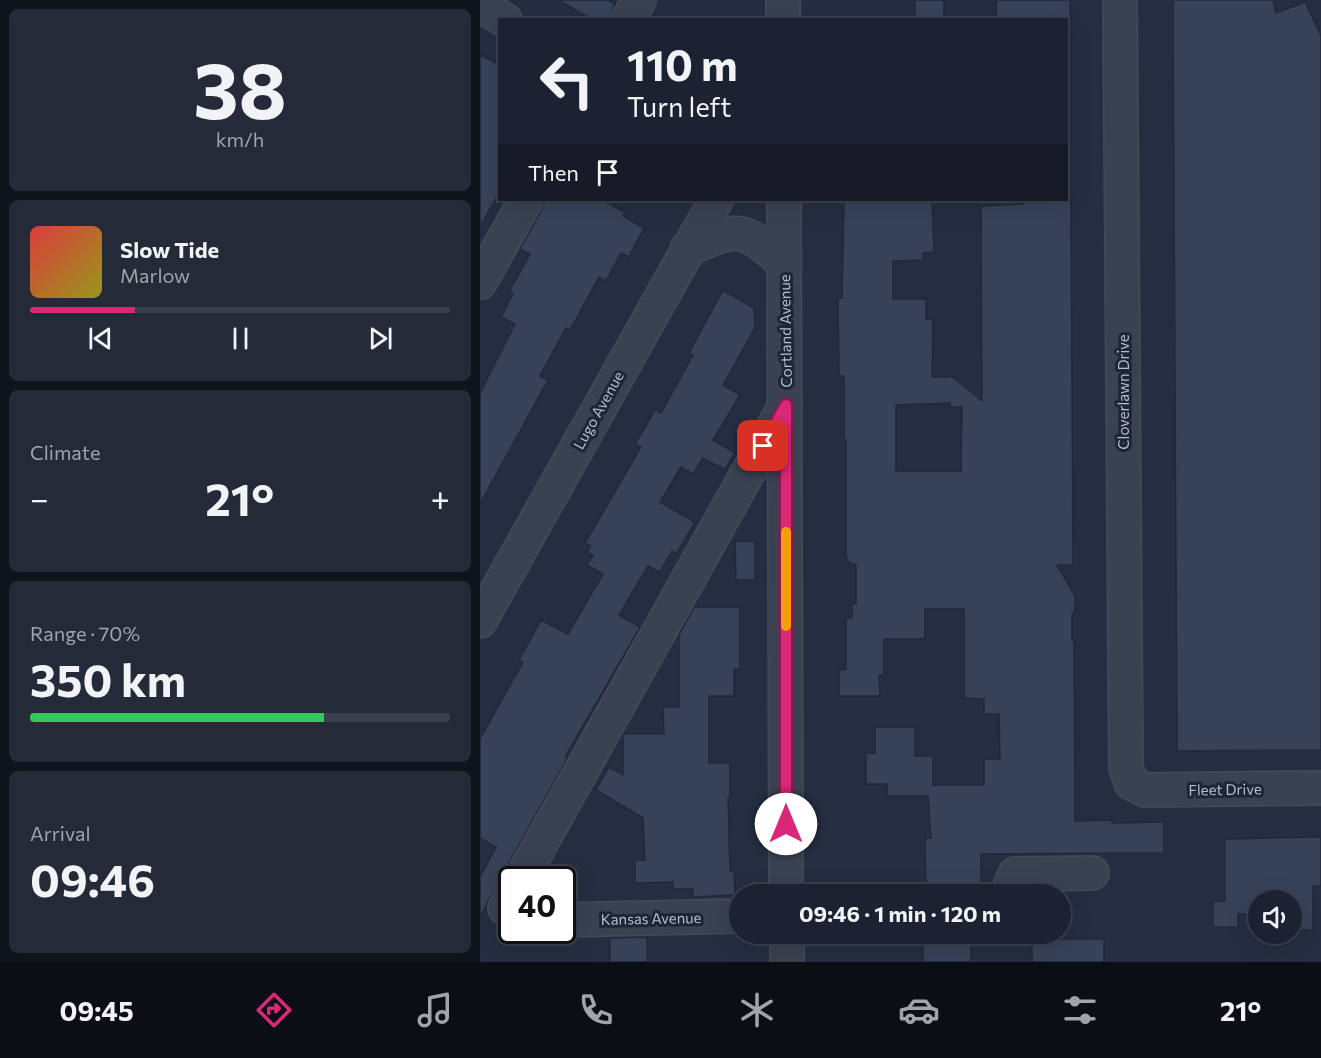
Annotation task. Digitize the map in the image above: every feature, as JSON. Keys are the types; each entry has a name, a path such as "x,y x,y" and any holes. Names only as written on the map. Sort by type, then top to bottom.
{"street":[{"path":"629,18 639,0"},
{"path":"783,0 783,18"},
{"name":"Cloverlawn Drive","path":"1119,0 1126,766 1131,783"},
{"path":"480,5 502,18"},
{"path":"480,282 525,201"},
{"name":"Lugo Avenue","path":"480,621 715,201"},
{"name":"Cortland Avenue","path":"784,201 786,884"},
{"path":"687,249 720,236 732,233 745,234 756,239 784,263"},
{"path":"528,866 786,405"},
{"name":"Fleet Drive","path":"1131,783 1145,790 1321,788"},
{"path":"1011,884 1015,874 1092,873"},
{"name":"Kansas Avenue","path":"576,920 729,916"},
{"path":"787,944 787,962"}],"building":[{"path":"558,0 609,0 615,4 610,18 590,18"},
{"path":"915,0 944,0 944,18 915,18"},
{"path":"996,0 1070,0 1070,20 1068,18 996,18"},
{"path":"1173,0 1273,0 1276,13 1305,2 1321,36 1321,750 1177,751"},
{"path":"480,55 498,64 498,195 480,227"},
{"path":"1071,200 1073,565 1057,565 1075,596 1072,641 1074,641 1075,821 1164,822 1164,853 981,854 981,884 926,884 925,838 931,838 928,796 887,796 887,784 866,784 866,753 875,753 875,727 915,727 915,756 933,756 933,785 984,785 984,759 1000,759 999,714 984,714 984,699 964,698 964,609 925,609 925,639 884,639 884,675 879,675 880,696 839,696 839,670 846,669 846,618 852,618 852,604 856,604 856,565 848,562 846,556 844,376 839,376 838,298 842,298 844,201 932,201 934,252 923,253 923,260 893,261 893,299 926,299 926,319 933,319 932,377 950,377 950,375 982,401 981,206 1023,204 1023,201","holes":["950,403 950,407 962,407 961,471 896,471 896,405"]},
{"path":"545,201 604,201 625,212 623,216 644,228 629,257 621,253 606,281 599,277 570,330 566,328 540,376 548,380 480,504 480,393 515,324 501,317 513,294 509,292 530,254 520,249"},
{"path":"723,290 754,308 755,328 723,385 740,395 713,440 735,453 725,470 703,458 693,474 681,467 660,502 695,522 677,553 672,551 660,572 648,566 619,615 640,627 565,757 567,759 507,866 498,866 498,886 480,919 480,877 496,847 480,838 480,739 523,662 519,660 541,620 568,634 603,574 587,565 593,555 587,553 591,546 585,543 641,447 635,444 655,410 661,413 693,355 689,353"},
{"path":"735,541 755,541 755,580 736,580"},
{"path":"694,607 740,607 740,669 734,669 734,696 709,696 709,763 730,763 730,798 728,798 730,871 734,871 735,884 729,884 729,895 693,897 693,889 673,889 673,882 635,883 635,860 645,860 643,818 596,790 609,767 623,775 623,734 664,734 663,707 679,707 679,635"},
{"path":"1321,837 1321,886 1313,886 1313,930 1302,930 1302,890 1248,890 1248,914 1238,914 1238,927 1213,927 1213,901 1225,901 1225,839"},
{"path":"647,937 647,962 610,962 610,938"},
{"path":"1071,939 1104,939 1104,962 1032,962 1032,944 1071,944"},
{"path":"923,944 971,944 971,962 923,962"}],"slow traffic":[{"path":"786,532 786,626"}],"route":[{"path":"763,446 786,405 786,824"}]}
